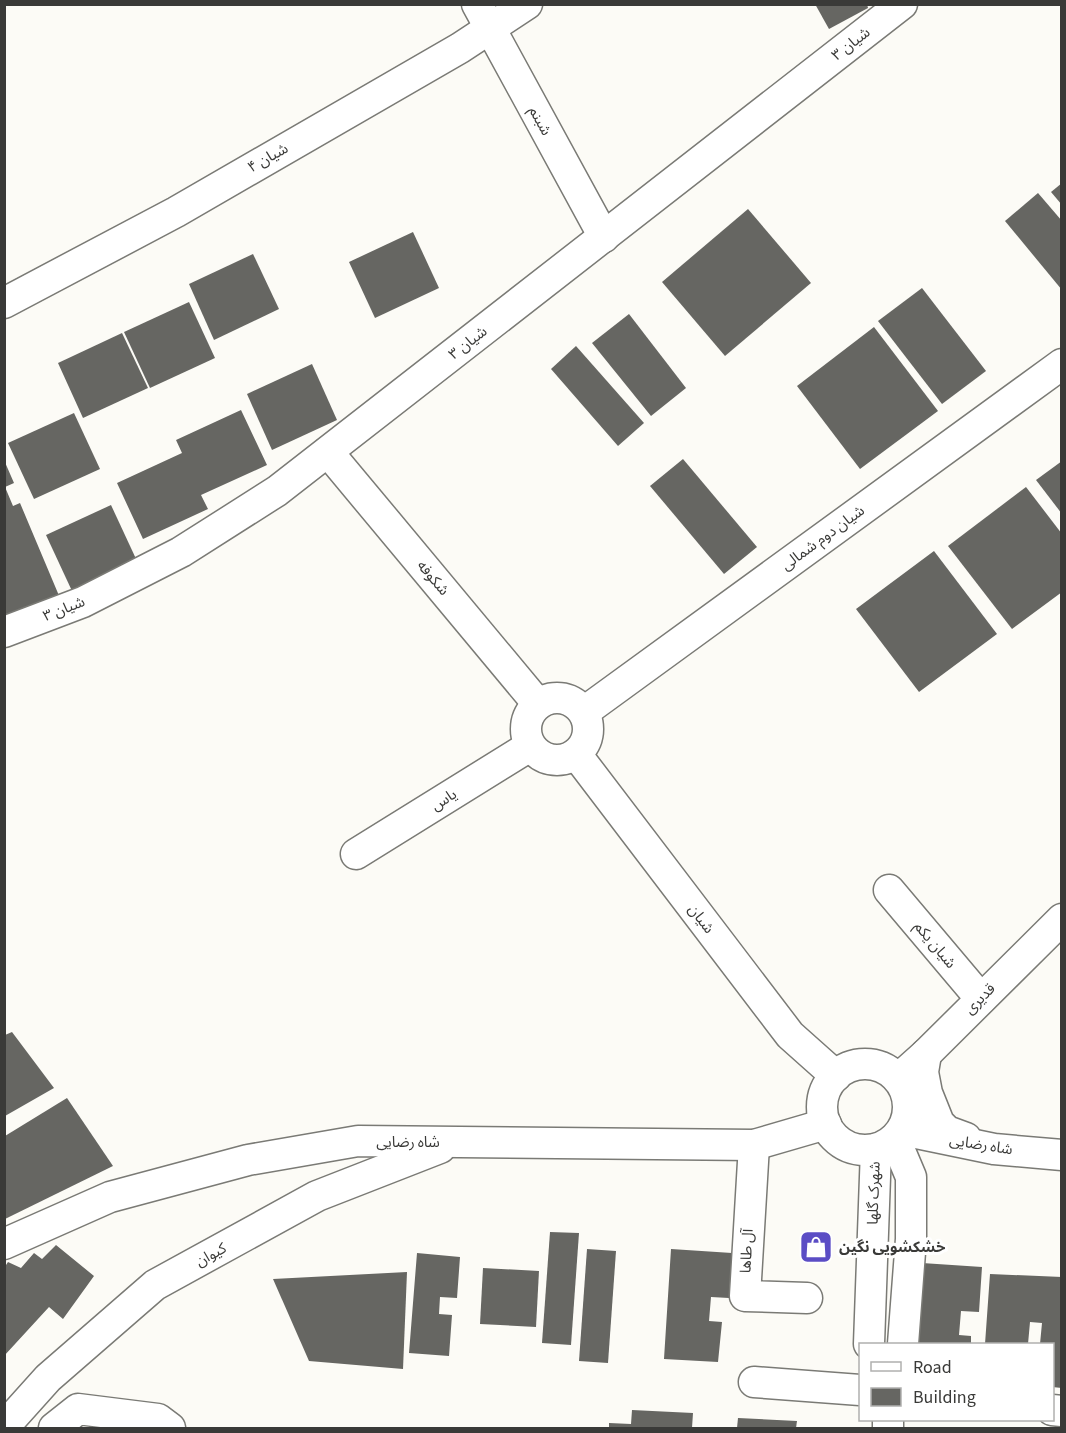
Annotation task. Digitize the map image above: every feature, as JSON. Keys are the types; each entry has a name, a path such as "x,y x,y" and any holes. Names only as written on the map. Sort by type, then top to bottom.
{"street":[{"name":"شیان ۴","path":"4,303 176,212 450,54 483,17 527,4"},
{"name":"شیان ۳","path":"4,632 83,602 181,552 277,491 902,4"},
{"name":"شبنم","path":"483,17 604,237"},
{"name":"شیان دوم شمالی","path":"584,712 1062,364"},
{"name":"شکوفه","path":"328,452 538,704"},
{"path":"557,697 577,704 584,712 589,730 583,748 576,754 566,759 556,760 546,758 530,746 526,728 527,719 538,704 557,697"},
{"name":"یاس","path":"356,854 530,746"},
{"name":"شیان","path":"576,754 790,1035 836,1076"},
{"name":"شیان یکم","path":"889,890 981,999"},
{"name":"قدیری","path":"898,1079 1062,919"},
{"path":"926,1054 923,1072 927,1093 939,1123 947,1131 994,1149"},
{"path":"874,1065 887,1070 898,1079 905,1090 908,1104 907,1117 891,1139 865,1150 843,1144 832,1135 826,1124 823,1098 828,1086 836,1076 847,1068 874,1065"},
{"name":"شاه رضایی","path":"4,1244 110,1197 248,1160 358,1141 754,1145 826,1124"},
{"name":"شاه رضایی","path":"891,1139 1062,1155"},
{"name":"شهرک گلها","path":"869,1343 891,1139"},
{"name":"شهرک گلها","path":"891,1139 911,1177 911,1239 903,1343"},
{"name":"کیوان","path":"4,1427 48,1378 155,1285 317,1196 456,1142"},
{"name":"آل طاها","path":"754,1145 745,1296 807,1298"},
{"path":"754,1382 859,1390"},
{"path":"54,1428 78,1409 158,1419 170,1428"}],"building":[{"path":"815,4 867,4 868,8 829,29"},
{"path":"1062,183 1062,205 1051,192"},
{"path":"1038,193 1062,221 1062,290 1005,221"},
{"path":"748,209 811,283 725,356 662,282"},
{"path":"413,232 439,288 375,318 349,262"},
{"path":"253,254 279,309 214,340 189,284"},
{"path":"922,288 986,371 942,404 878,321"},
{"path":"189,302 215,358 150,388 124,332"},
{"path":"629,314 686,388 651,416 592,343"},
{"path":"874,327 938,411 860,469 797,386"},
{"path":"122,333 148,388 83,418 58,363"},
{"path":"576,346 644,423 618,446 551,369"},
{"path":"312,364 337,420 272,450 247,394"},
{"path":"241,410 267,465 201,495 208,509 143,539 117,483 182,453 176,440"},
{"path":"74,413 100,469 34,499 8,443"},
{"path":"683,459 757,547 724,574 650,486"},
{"path":"4,460 14,483 5,487 13,506 20,503 60,598 4,622"},
{"path":"1062,461 1062,514 1036,480"},
{"path":"1026,487 1062,534 1062,592 1012,629 948,546"},
{"path":"111,505 137,561 72,591 46,535"},
{"path":"934,551 997,634 919,692 856,609"},
{"path":"12,1032 54,1088 5,1116 5,1035"},
{"path":"67,1098 113,1166 5,1219 5,1136"},
{"path":"550,1232 579,1233 571,1345 542,1343"},
{"path":"56,1245 94,1276 63,1319 49,1307 4,1356 4,1268 8,1262 21,1268 34,1253 42,1259"},
{"path":"587,1249 616,1251 608,1363 579,1361"},
{"path":"671,1249 732,1253 729,1298 711,1297 709,1321 722,1322 718,1362 664,1359"},
{"path":"417,1253 460,1257 457,1298 440,1297 439,1314 452,1315 449,1356 409,1353"},
{"path":"922,1263 982,1267 979,1312 961,1311 959,1335 971,1336 971,1343 916,1343"},
{"path":"483,1268 539,1271 536,1327 480,1324"},
{"path":"407,1272 403,1369 309,1361 273,1279"},
{"path":"990,1274 1062,1277 1062,1388 1054,1387 1054,1343 1040,1343 1042,1323 1030,1322 1028,1343 985,1343"},
{"path":"632,1410 693,1413 692,1428 609,1428 609,1423 631,1424"},
{"path":"738,1418 797,1421 796,1428 737,1428"}],"place":[{"name":"خشکشویی نگین","path":"816,1247"}]}
